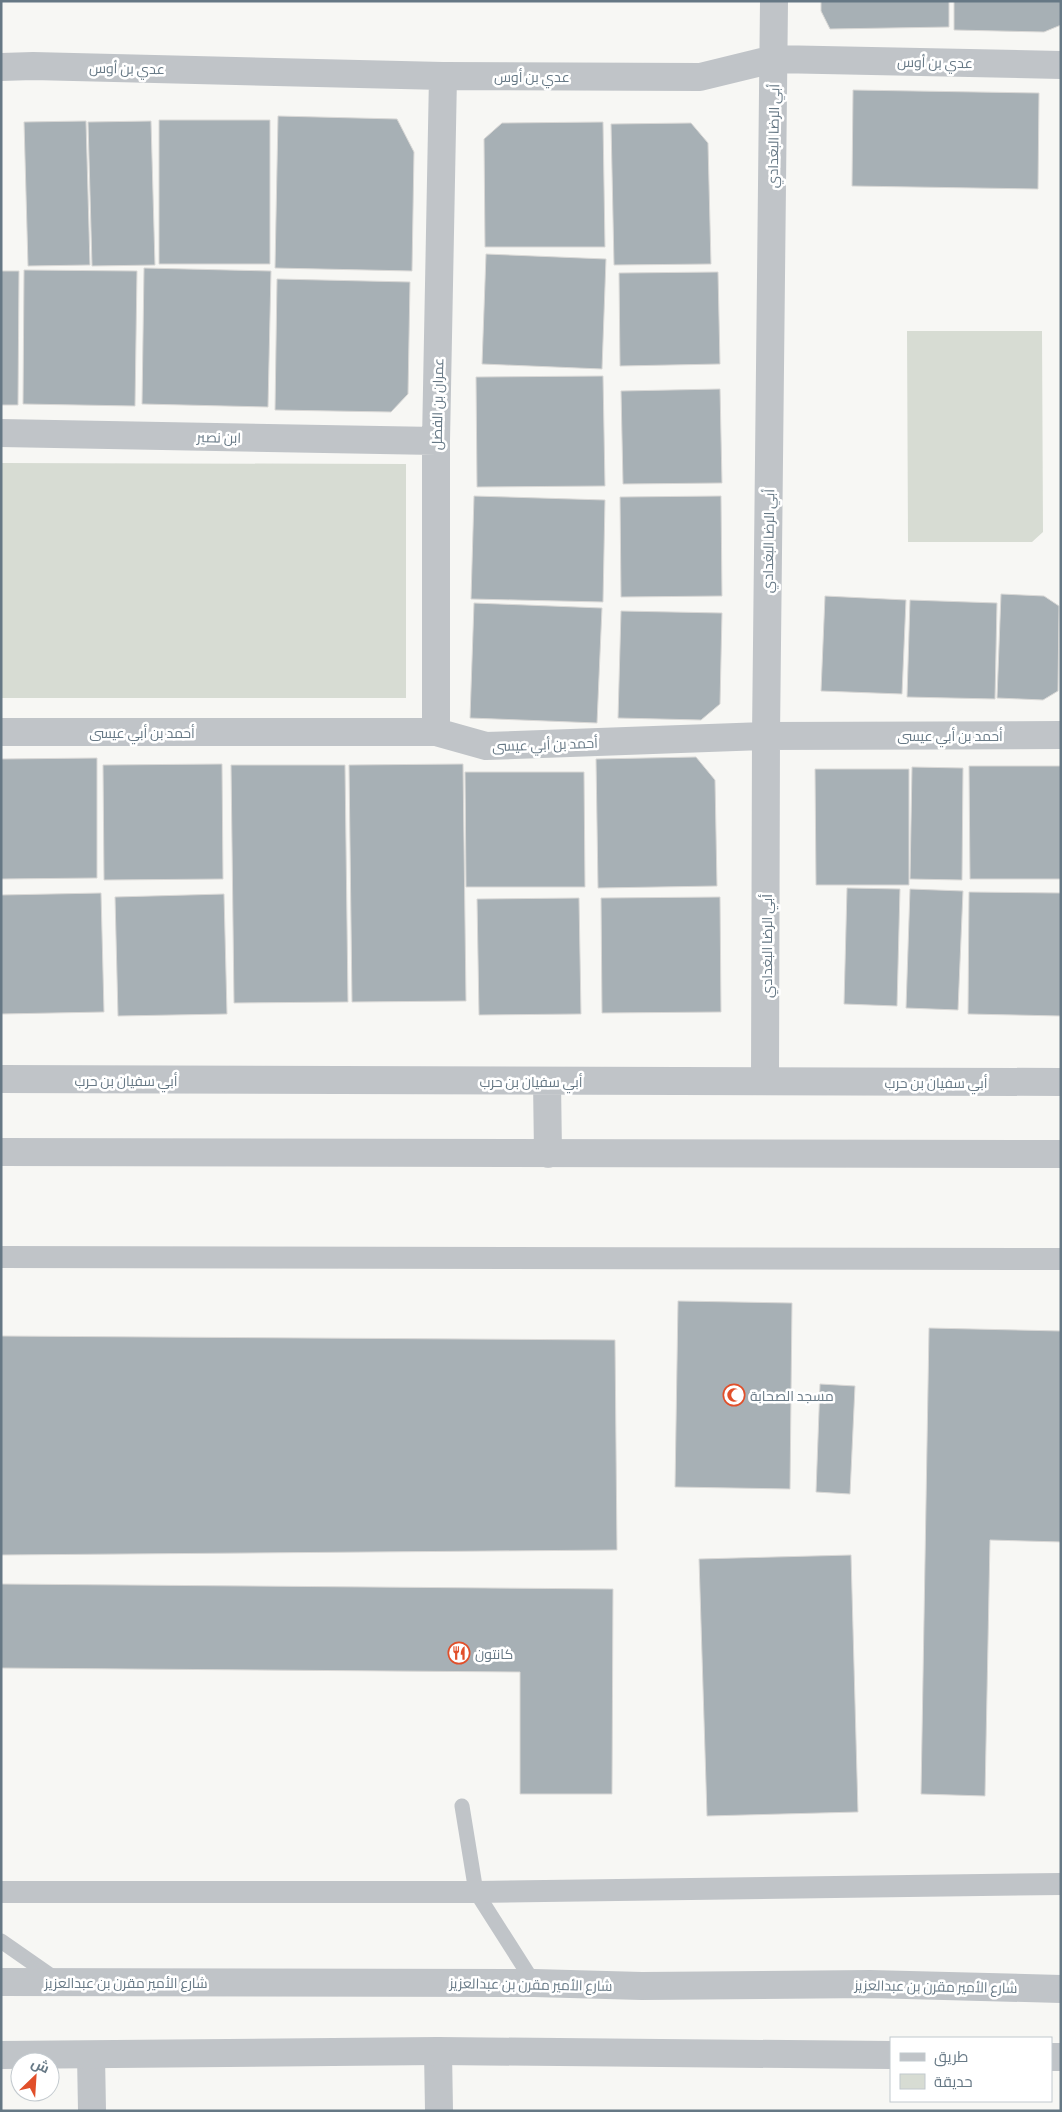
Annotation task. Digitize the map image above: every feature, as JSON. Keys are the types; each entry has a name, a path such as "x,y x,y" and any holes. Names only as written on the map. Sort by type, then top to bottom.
{"street":[{"name":"أبي الرضا البغدادي","path":"765,1081 766,736 774,1"},
{"name":"عدي بن أوس","path":"1,67 33,66 443,76 700,77 774,59 1061,65"},
{"name":"عمران بن الفضل","path":"436,732 436,441 443,76"},
{"name":"ابن نصير","path":"1,433 436,441"},
{"name":"أحمد بن أبي عيسى","path":"1,732 436,732 486,746 766,736 1061,735"},
{"name":"أبي سفيان بن حرب","path":"1,1079 1061,1082"},
{"path":"547,1081 548,1154"},
{"path":"1,1152 1061,1154"},
{"path":"1,1257 1061,1260"},
{"path":"1,1892 476,1892 1061,1884"},
{"name":"شارع الأمير مقرن بن عبدالعزيز","path":"1,1982 534,1983 642,1986 870,1984 1061,1989"},
{"path":"438,2051 439,2111"},
{"path":"1,2055 438,2051 890,2055"},
{"path":"91,2055 92,2111"}],"lane":[{"path":"462,1806 476,1892 534,1983"},
{"path":"1,1941 61,1982"}],"green space":[{"path":"907,331 1042,331 1043,532 1032,542 908,542"},
{"path":"1,463 406,464 406,698 1,698"}],"building":[{"path":"821,1 949,1 949,27 830,29 821,11"},
{"path":"954,1 1061,1 1061,25 1044,32 954,30"},
{"path":"853,90 1039,93 1038,189 852,186"},
{"path":"278,116 397,119 414,152 412,271 275,268"},
{"path":"159,120 270,120 270,264 159,264"},
{"path":"86,121 90,265 28,266 24,122"},
{"path":"151,121 155,265 92,266 88,122"},
{"path":"603,122 605,247 485,247 484,139 502,123"},
{"path":"691,123 708,143 711,264 614,265 611,124"},
{"path":"486,254 606,259 602,369 482,364"},
{"path":"144,268 271,271 268,407 142,404"},
{"path":"24,270 137,271 135,406 23,404"},
{"path":"1,271 19,271 18,405 1,405"},
{"path":"718,272 720,364 620,366 619,273"},
{"path":"277,279 410,282 408,394 391,412 275,410"},
{"path":"603,376 605,486 477,487 476,377"},
{"path":"720,389 722,483 623,484 621,391"},
{"path":"474,496 605,500 603,602 471,599"},
{"path":"721,496 722,596 621,597 620,497"},
{"path":"1001,594 1044,596 1059,606 1058,691 1043,700 997,698"},
{"path":"825,596 906,600 902,694 821,691"},
{"path":"910,600 997,603 995,699 907,697"},
{"path":"474,603 602,608 597,723 470,718"},
{"path":"621,611 722,613 720,704 701,720 618,718"},
{"path":"696,757 715,780 717,886 598,888 596,759"},
{"path":"97,758 97,878 1,879 1,759"},
{"path":"222,764 223,879 104,880 103,765"},
{"path":"463,764 466,1001 352,1002 349,765"},
{"path":"231,765 345,765 348,1002 234,1003"},
{"path":"969,766 1061,766 1061,879 970,879"},
{"path":"912,767 963,768 962,880 910,879"},
{"path":"815,769 909,769 909,885 816,885"},
{"path":"465,772 584,772 585,887 466,887"},
{"path":"847,888 900,889 897,1006 844,1004"},
{"path":"910,889 963,891 958,1010 906,1008"},
{"path":"969,892 1061,893 1061,1016 968,1014"},
{"path":"101,893 104,1012 1,1014 1,895"},
{"path":"224,894 227,1014 118,1016 115,897"},
{"path":"720,897 721,1012 602,1013 601,898"},
{"path":"579,898 581,1014 479,1015 477,899"},
{"name":"مسجد الصحابة","path":"678,1301 792,1303 790,1489 675,1487"},
{"path":"929,1328 1061,1331 1061,1542 990,1540 985,1796 921,1794"},
{"path":"1,1336 615,1340 617,1550 1,1555"},
{"path":"820,1384 855,1386 850,1494 816,1492"},
{"path":"851,1555 858,1812 707,1816 699,1559"},
{"path":"1,1584 613,1589 612,1794 520,1794 520,1672 1,1668"}],"place":[{"name":"مسجد الصحابة","path":"734,1395"},
{"name":"كانتون","path":"459,1653"}]}
